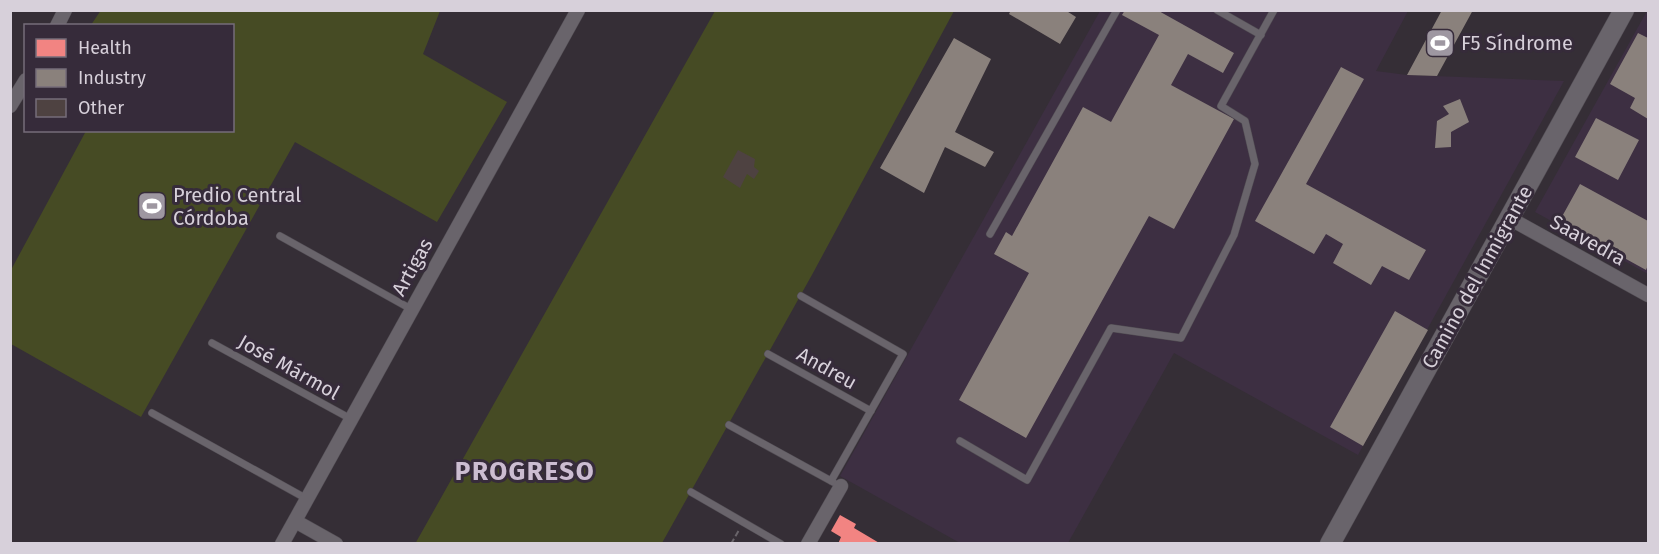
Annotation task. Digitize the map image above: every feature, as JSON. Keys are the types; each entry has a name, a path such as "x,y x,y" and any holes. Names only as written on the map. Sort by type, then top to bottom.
{"main road":[{"name":"Camino del Inmigrante","path":"1330,543 1624,10"}],"street":[{"path":"58,24 65,10"},
{"name":"Artigas","path":"282,543 578,10"},
{"path":"10,106 24,83"},
{"name":"Saavedra","path":"1509,218 1648,295"},
{"path":"808,543 836,483"},
{"path":"295,521 336,543"}],"lane":[{"path":"990,234 1117,10"},
{"path":"1217,10 1261,34"},
{"path":"960,441 1026,480 1111,328 1181,338 1234,234 1255,164 1245,121 1221,106 1274,10"},
{"path":"280,236 411,309"},
{"path":"729,425 836,483 871,411 903,354 801,296"},
{"name":"José Mármol","path":"212,343 351,419"},
{"name":"Andreu","path":"768,354 871,411"},
{"path":"152,413 307,499"},
{"path":"691,492 781,543"}],"path":[{"path":"731,543 744,522"}],"shaded area":[{"path":"1100,11 1408,11 1376,71 1407,75 1564,81 1358,455 1174,353 1068,543 960,543 840,476"},
{"path":"1648,11 1648,274 1535,212"}],"green space":[{"name":"Predio Central Córdoba","path":"101,10 440,11 423,54 507,102 437,222 295,142 141,417 11,344 11,270 85,132 234,132 234,24 92,24"},
{"path":"715,11 954,11 813,273 662,543 415,544"}],"building: Health":[{"path":"840,515 856,524 854,528 881,544 838,544 841,537 831,531"}],"building: Industry":[{"path":"1011,10 1065,10 1076,17 1060,44 1009,14"},
{"path":"1125,10 1157,10 1234,53 1223,73 1188,54 1171,85 1234,119 1174,229 1149,216 1026,438 959,400 1029,273 994,254 1006,232 1012,236 1083,107 1111,122 1159,35 1122,15"},
{"name":"F5 Síndrome","path":"1442,10 1473,10 1437,76 1407,75"},
{"path":"1638,33 1648,38 1648,119 1630,108 1635,98 1610,84"},
{"path":"954,38 991,59 955,132 994,152 985,167 945,147 924,193 880,168"},
{"path":"1341,67 1364,79 1306,184 1426,250 1409,280 1382,266 1371,285 1333,263 1343,244 1326,234 1314,254 1255,221"},
{"path":"1460,99 1469,122 1451,132 1451,147 1435,148 1437,121 1449,114 1443,106"},
{"path":"1596,118 1639,140 1618,180 1575,157"},
{"path":"1580,184 1648,221 1646,270 1559,222"},
{"path":"1395,311 1428,330 1363,446 1330,427"}],"building: Other":[{"path":"738,150 755,159 754,167 759,171 754,179 747,174 740,188 723,177"}],"place":[{"name":"F5 Síndrome","path":"1440,43"},
{"name":"Predio Central Córdoba","path":"152,206"}],"district":[{"name":"PROGRESO","path":"525,471"}]}
